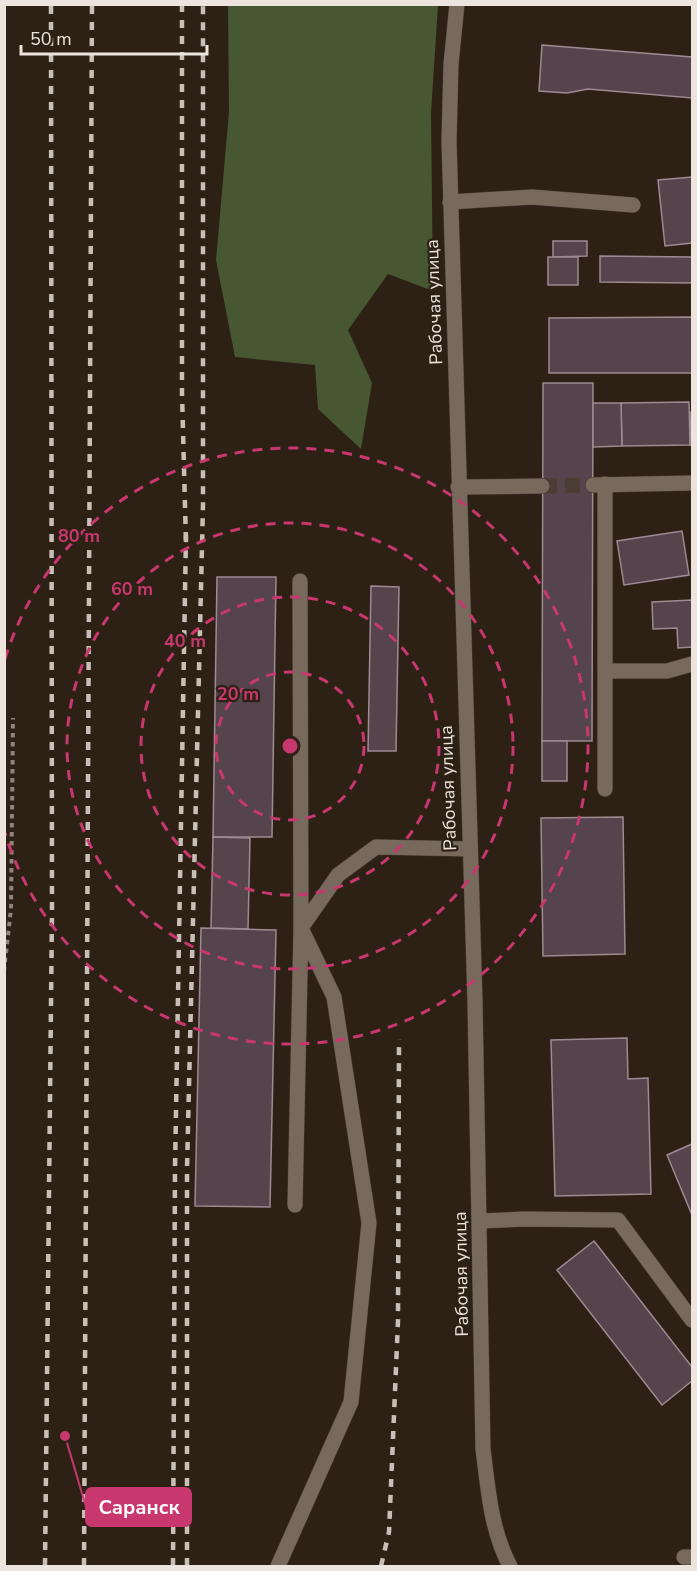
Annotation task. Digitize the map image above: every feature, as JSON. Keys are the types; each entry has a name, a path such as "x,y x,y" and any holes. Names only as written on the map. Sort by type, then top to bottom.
{"street":[{"name":"Рабочая улица","path":"457,4 451,64 450,202 480,1221 483,1449 489,1497 501,1550 510,1566"},
{"path":"450,202 532,197 633,205"},
{"path":"604,789 607,671 599,485 693,483"},
{"path":"458,487 542,486"},
{"path":"295,1204 302,928 300,581"},
{"path":"607,671 667,671 693,664"},
{"path":"302,928 338,875 376,847 470,849"},
{"path":"278,1566 351,1402 369,1223 334,997 302,928"},
{"path":"480,1221 618,1220 693,1320"}],"path":[{"path":"4,971 11,909 13,718"}],"green space":[{"path":"228,5 438,5 431,113 433,291 388,274 348,330 372,383 361,449 318,409 315,365 235,357 216,260 229,112"}],"building":[{"path":"542,45 692,57 692,98 588,89 567,93 539,91"},
{"path":"692,177 692,243 665,246 658,180"},
{"path":"553,241 587,241 587,256 553,257"},
{"path":"600,256 692,257 692,283 600,282"},
{"path":"548,257 578,257 578,285 548,285"},
{"path":"692,317 692,373 549,373 549,318"},
{"path":"543,383 593,383 592,741 542,741"},
{"path":"689,402 690,445 622,446 621,403"},
{"path":"593,403 621,403 622,446 593,447"},
{"path":"691,412 692,445 690,445"},
{"path":"682,531 689,575 624,585 617,541"},
{"path":"217,577 276,577 272,837 213,837"},
{"path":"371,586 399,587 396,751 368,751"},
{"path":"692,600 692,647 678,648 677,628 653,629 652,602"},
{"path":"542,741 567,741 567,781 542,781"},
{"path":"623,817 625,954 543,956 541,818"},
{"path":"213,837 250,838 248,929 211,928"},
{"path":"201,928 276,930 270,1207 195,1206"},
{"path":"627,1038 628,1079 648,1078 651,1194 555,1196 551,1040"},
{"path":"692,1144 692,1215 667,1155"},
{"path":"594,1241 692,1367 692,1381 662,1405 557,1270"}],"tunnel":[{"path":"542,486 593,485"}],"railway":[{"path":"45,1566 52,912 51,4"},
{"path":"84,1566 92,4"},
{"path":"182,4 182,393 186,543"},
{"path":"187,1566 187,1169 203,505 203,4"},
{"path":"173,1566 175,1169 186,535"},
{"path":"381,1566 389,1532 398,1321 399,1039"}],"place":[{"name":"Саранск","path":"65,1436"}]}
